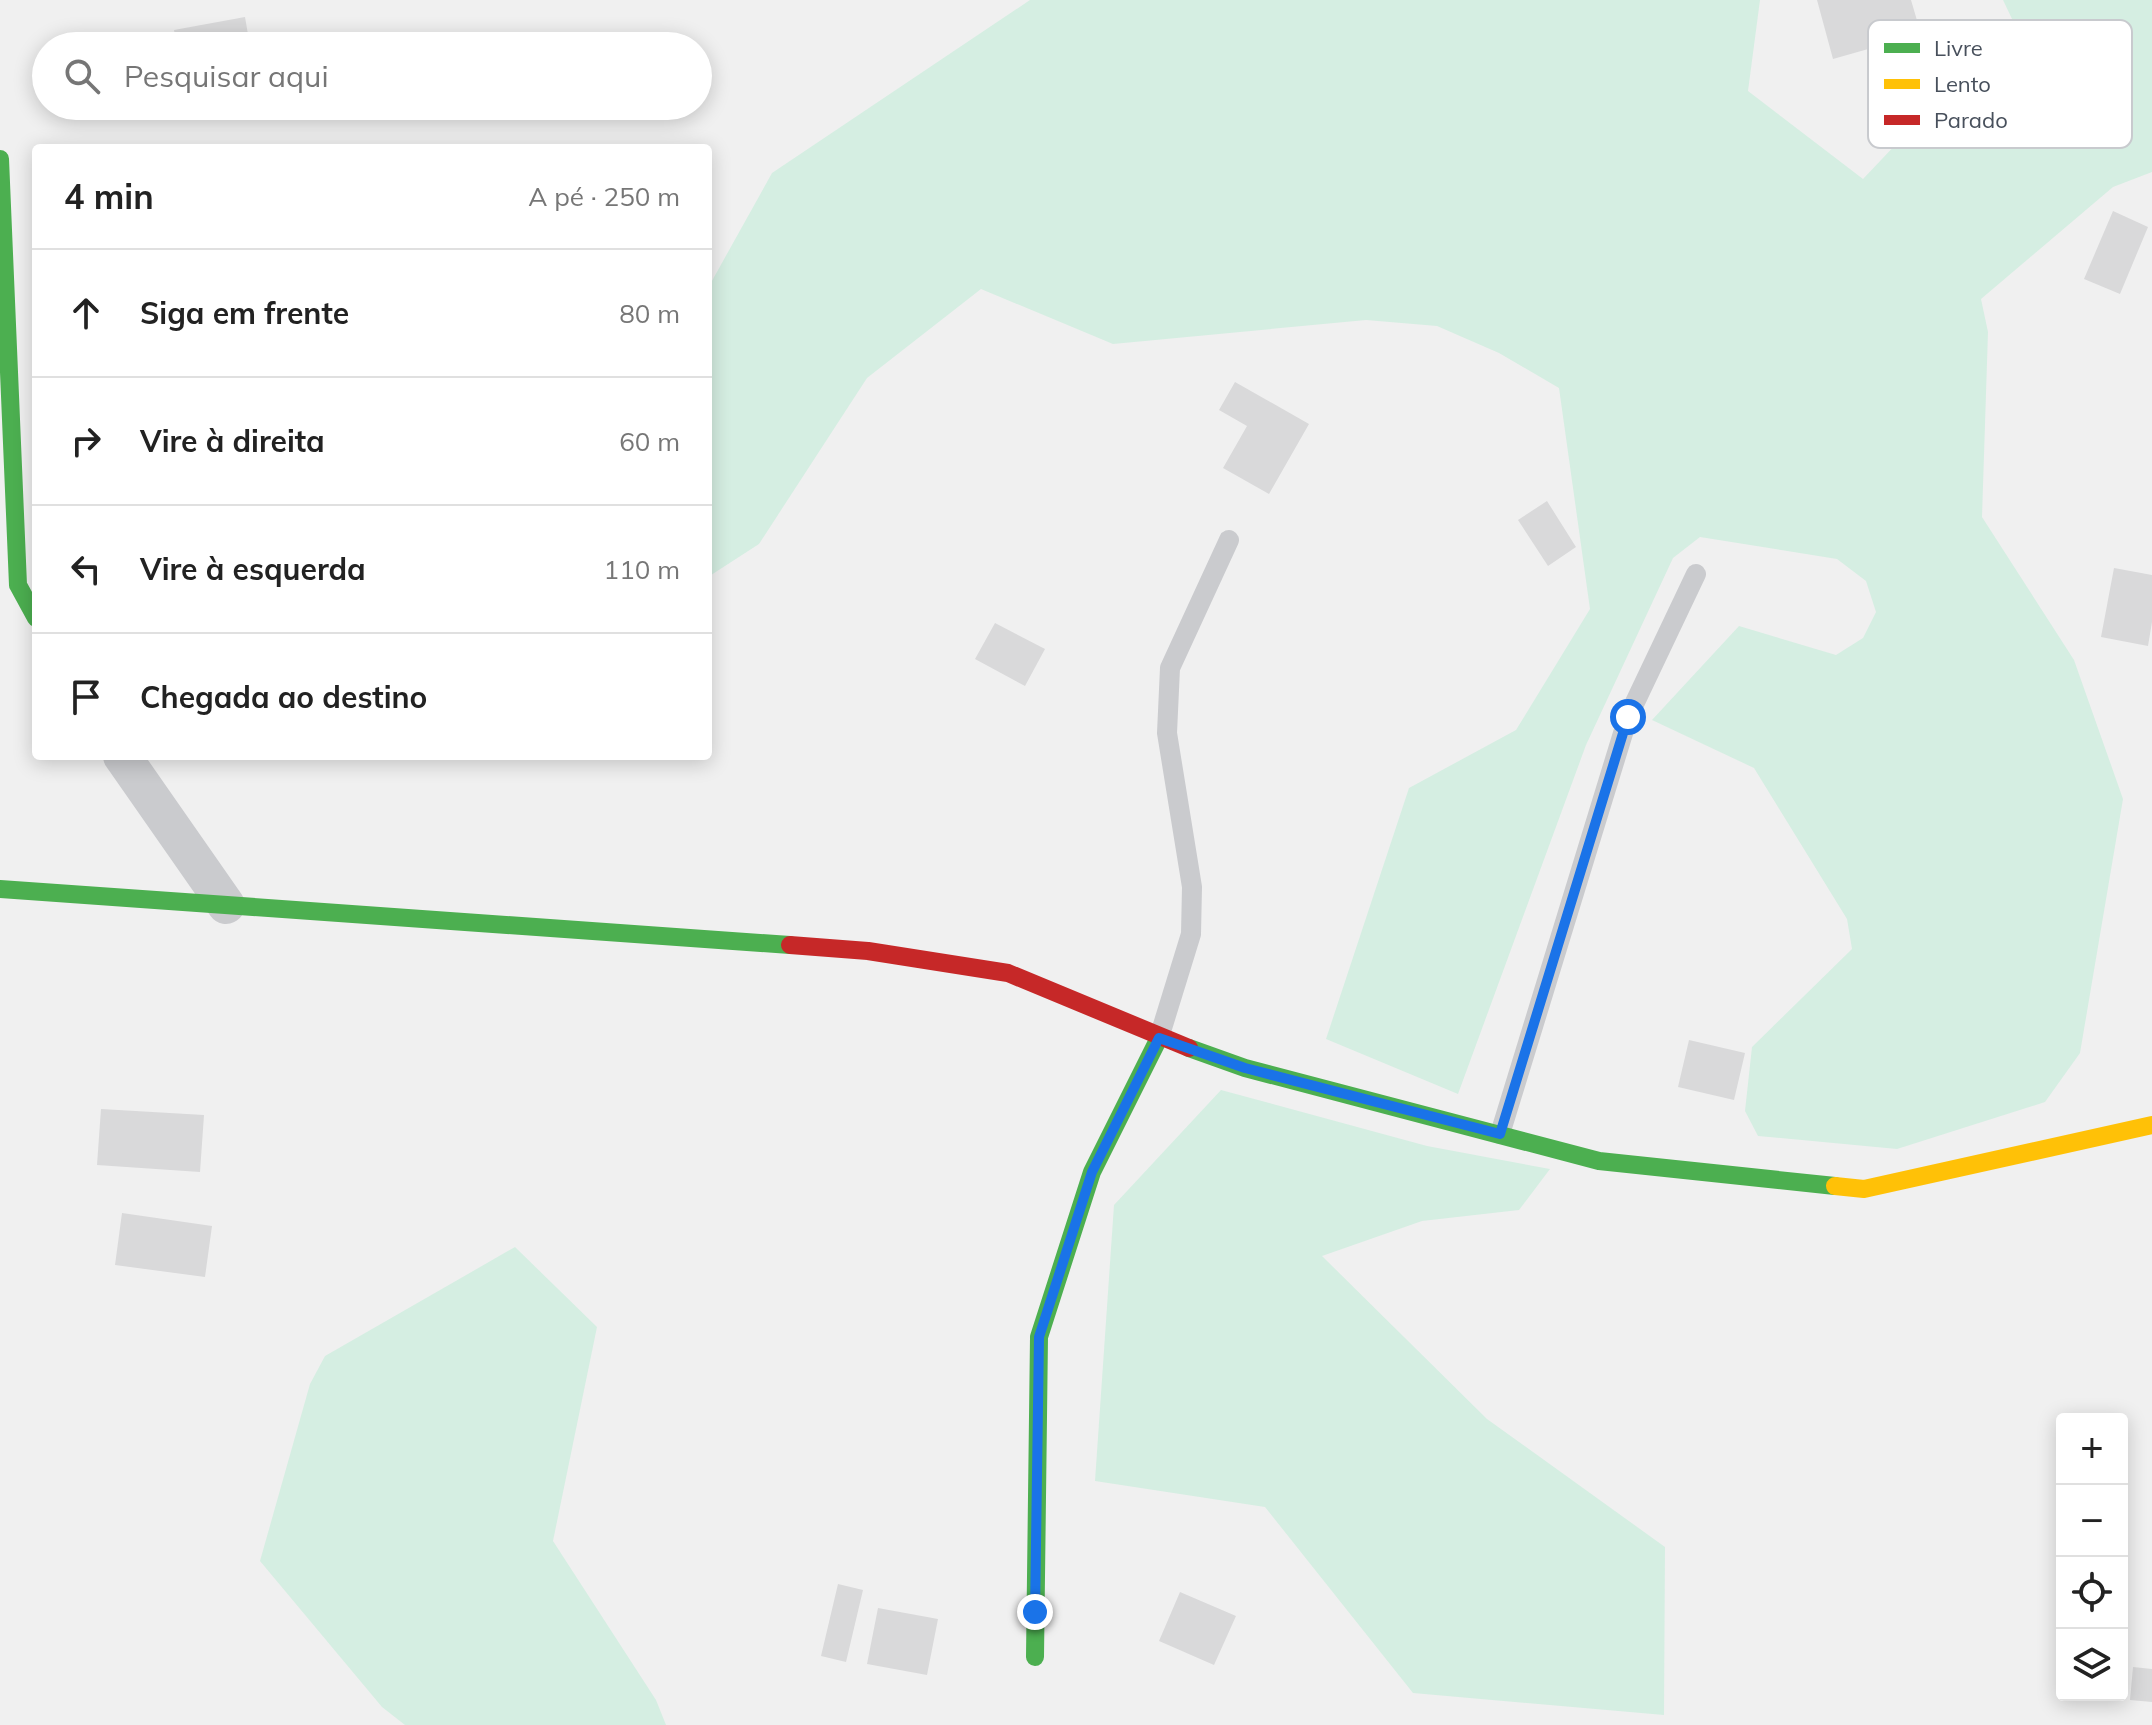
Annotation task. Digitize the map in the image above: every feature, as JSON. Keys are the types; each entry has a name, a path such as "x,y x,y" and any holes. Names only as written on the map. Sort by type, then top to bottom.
{"street":[{"path":"0,159 18,585 32,611"},
{"path":"125,760 226,905"},
{"path":"0,889 868,951 1008,973 1159,1038 1245,1068 1599,1161 1864,1189 2152,1125"},
{"path":"1035,1657 1039,1337 1092,1172 1159,1038"}],"lane":[{"path":"1159,1038 1191,934 1192,903 1167,733 1170,668 1202,592 1229,540"},
{"path":"1500,1134 1628,717 1696,574"}],"green space":[{"path":"1030,0 1760,0 1748,91 1863,179 1892,148 2132,148 2132,20 2013,20 2003,0 2152,0 2152,172 2113,187 1981,299 1988,332 1982,517 2074,660 2123,799 2080,1053 2045,1102 1897,1149 1758,1136 1745,1111 1752,1047 1852,949 1847,919 1754,768 1652,720 1739,626 1836,655 1863,638 1876,612 1866,581 1837,559 1700,537 1673,558 1586,745 1458,1094 1326,1039 1409,788 1516,730 1590,609 1559,388 1499,353 1437,326 1366,320 1113,344 981,289 867,378 759,544 712,574 712,281 772,173"},
{"path":"1221,1090 1427,1146 1550,1169 1519,1210 1422,1221 1322,1256 1487,1419 1665,1547 1664,1715 1413,1693 1265,1507 1095,1481 1114,1205"},
{"path":"515,1247 597,1327 553,1541 656,1700 666,1725 405,1725 382,1707 260,1561 310,1384 325,1356"}],"building":[{"path":"1817,0 1911,0 1917,20 1868,20 1868,49 1833,59"},
{"path":"245,17 248,32 174,32"},
{"path":"2113,211 2148,227 2120,294 2084,279"},
{"path":"1235,382 1309,424 1269,494 1223,468 1247,426 1219,410"},
{"path":"1547,501 1576,547 1548,566 1518,520"},
{"path":"2114,568 2152,575 2152,622 2148,646 2101,637"},
{"path":"995,623 1045,649 1025,686 975,659"},
{"path":"1689,1040 1745,1053 1734,1100 1678,1087"},
{"path":"101,1109 204,1115 200,1172 97,1165"},
{"path":"122,1213 212,1226 205,1277 115,1265"},
{"path":"838,1584 863,1590 846,1662 821,1656"},
{"path":"1180,1592 1236,1616 1214,1665 1159,1641"},
{"path":"878,1608 938,1619 927,1675 867,1664"},
{"path":"2133,1667 2152,1669 2152,1702 2130,1700"}],"traffic: fast":[{"path":"0,159 18,585 32,611"},
{"path":"0,889 790,945"},
{"path":"1035,1657 1039,1337 1092,1172 1159,1038"},
{"path":"1189,1048 1245,1068 1599,1161 1835,1186"}],"traffic: slow":[{"path":"1835,1186 1864,1189 2152,1125"}],"traffic: jam":[{"path":"790,945 868,951 1008,973 1189,1048"}],"route":[{"path":"1035,1612 1039,1337 1092,1172 1159,1038 1245,1068 1500,1134 1628,717"}]}
